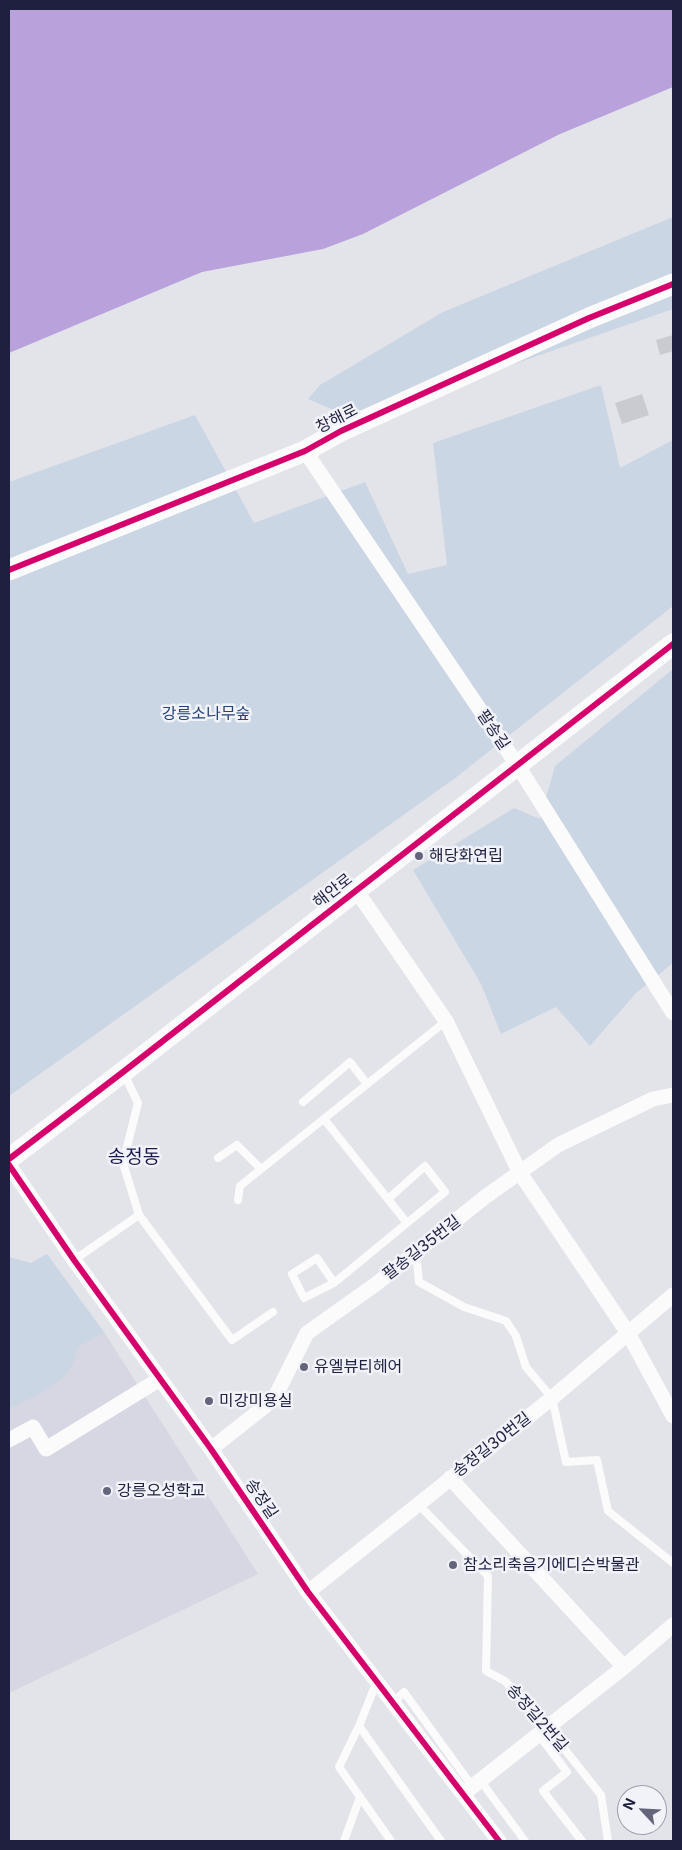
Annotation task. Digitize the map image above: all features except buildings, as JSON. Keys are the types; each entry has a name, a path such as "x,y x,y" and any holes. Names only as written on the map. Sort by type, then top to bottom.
{"street":[{"name":"창해로","path":"9,570 305,451 350,426 589,318 673,284"},
{"name":"팔송길","path":"305,451 518,766 673,1013"},
{"name":"해안로","path":"9,1159 673,644"},
{"path":"356,890 446,1021 520,1173 628,1333 673,1416"},
{"name":"팔송길35번길","path":"210,1449 274,1399 307,1333 376,1284 485,1198 558,1145 653,1099 673,1094"},
{"name":"송정길","path":"9,1165 74,1260 210,1449 308,1592 393,1703 472,1787 499,1841"},
{"name":"송정길30번길","path":"308,1592 552,1398 673,1295"},
{"path":"9,1440 33,1426 46,1449 160,1379"},
{"path":"450,1478 624,1668"},
{"path":"472,1787 624,1668 673,1625"}],"lane":[{"path":"238,1200 240,1186 446,1021"},
{"path":"303,1102 350,1062 367,1084"},
{"path":"123,1072 138,1103 123,1162 139,1215 232,1340 273,1312"},
{"path":"324,1119 407,1222"},
{"path":"218,1158 237,1145 261,1170"},
{"path":"334,1283 317,1258 292,1274 304,1298 334,1283 445,1192 425,1166 388,1199"},
{"path":"74,1260 139,1215"},
{"path":"416,1252 419,1282 464,1307 506,1321 516,1336 526,1367 552,1398 566,1462 597,1460 608,1511 673,1563"},
{"name":"송정길2번길","path":"418,1504 488,1576 486,1671 505,1681 543,1731 601,1795 608,1841"},
{"path":"377,1681 359,1726 339,1768 391,1841"},
{"path":"359,1726 441,1841"},
{"path":"543,1731 567,1772 543,1791 582,1841"},
{"path":"472,1787 526,1841"},
{"path":"344,1841 360,1797"}],"shaded area":[{"path":"9,9 673,9 673,87 560,134 363,234 323,249 202,272 9,353"},
{"name":"강릉오성학교","path":"104,1332 258,1574 9,1693 9,1407 11,1408 79,1344"}],"green space":[{"path":"673,217 673,309 517,363 435,380 348,416 308,399 320,385 443,312"},
{"name":"강릉소나무숲","path":"601,385 620,468 673,440 673,606 454,779 9,1096 9,482 195,415 254,523 365,482 408,574 447,565 433,443"},
{"path":"673,669 673,963 636,993 590,1046 556,1007 501,1034 481,984 413,870 514,808 540,819 555,766"},
{"path":"47,1254 104,1332 78,1347 73,1363 62,1378 46,1390 10,1408 9,1257 31,1263"}],"cycle path":[{"path":"9,570 305,451 341,431 589,318 673,284"},
{"path":"9,1159 673,644"},
{"path":"9,1165 74,1260 211,1449 308,1592 499,1841"}],"place":[{"name":"해당화연립","path":"419,856"},
{"name":"유엘뷰티헤어","path":"304,1367"},
{"name":"미강미용실","path":"209,1401"},
{"name":"강릉오성학교","path":"107,1491"},
{"name":"참소리축음기에디슨박물관","path":"453,1565"}],"district":[{"name":"송정동","path":"134,1157"}]}
